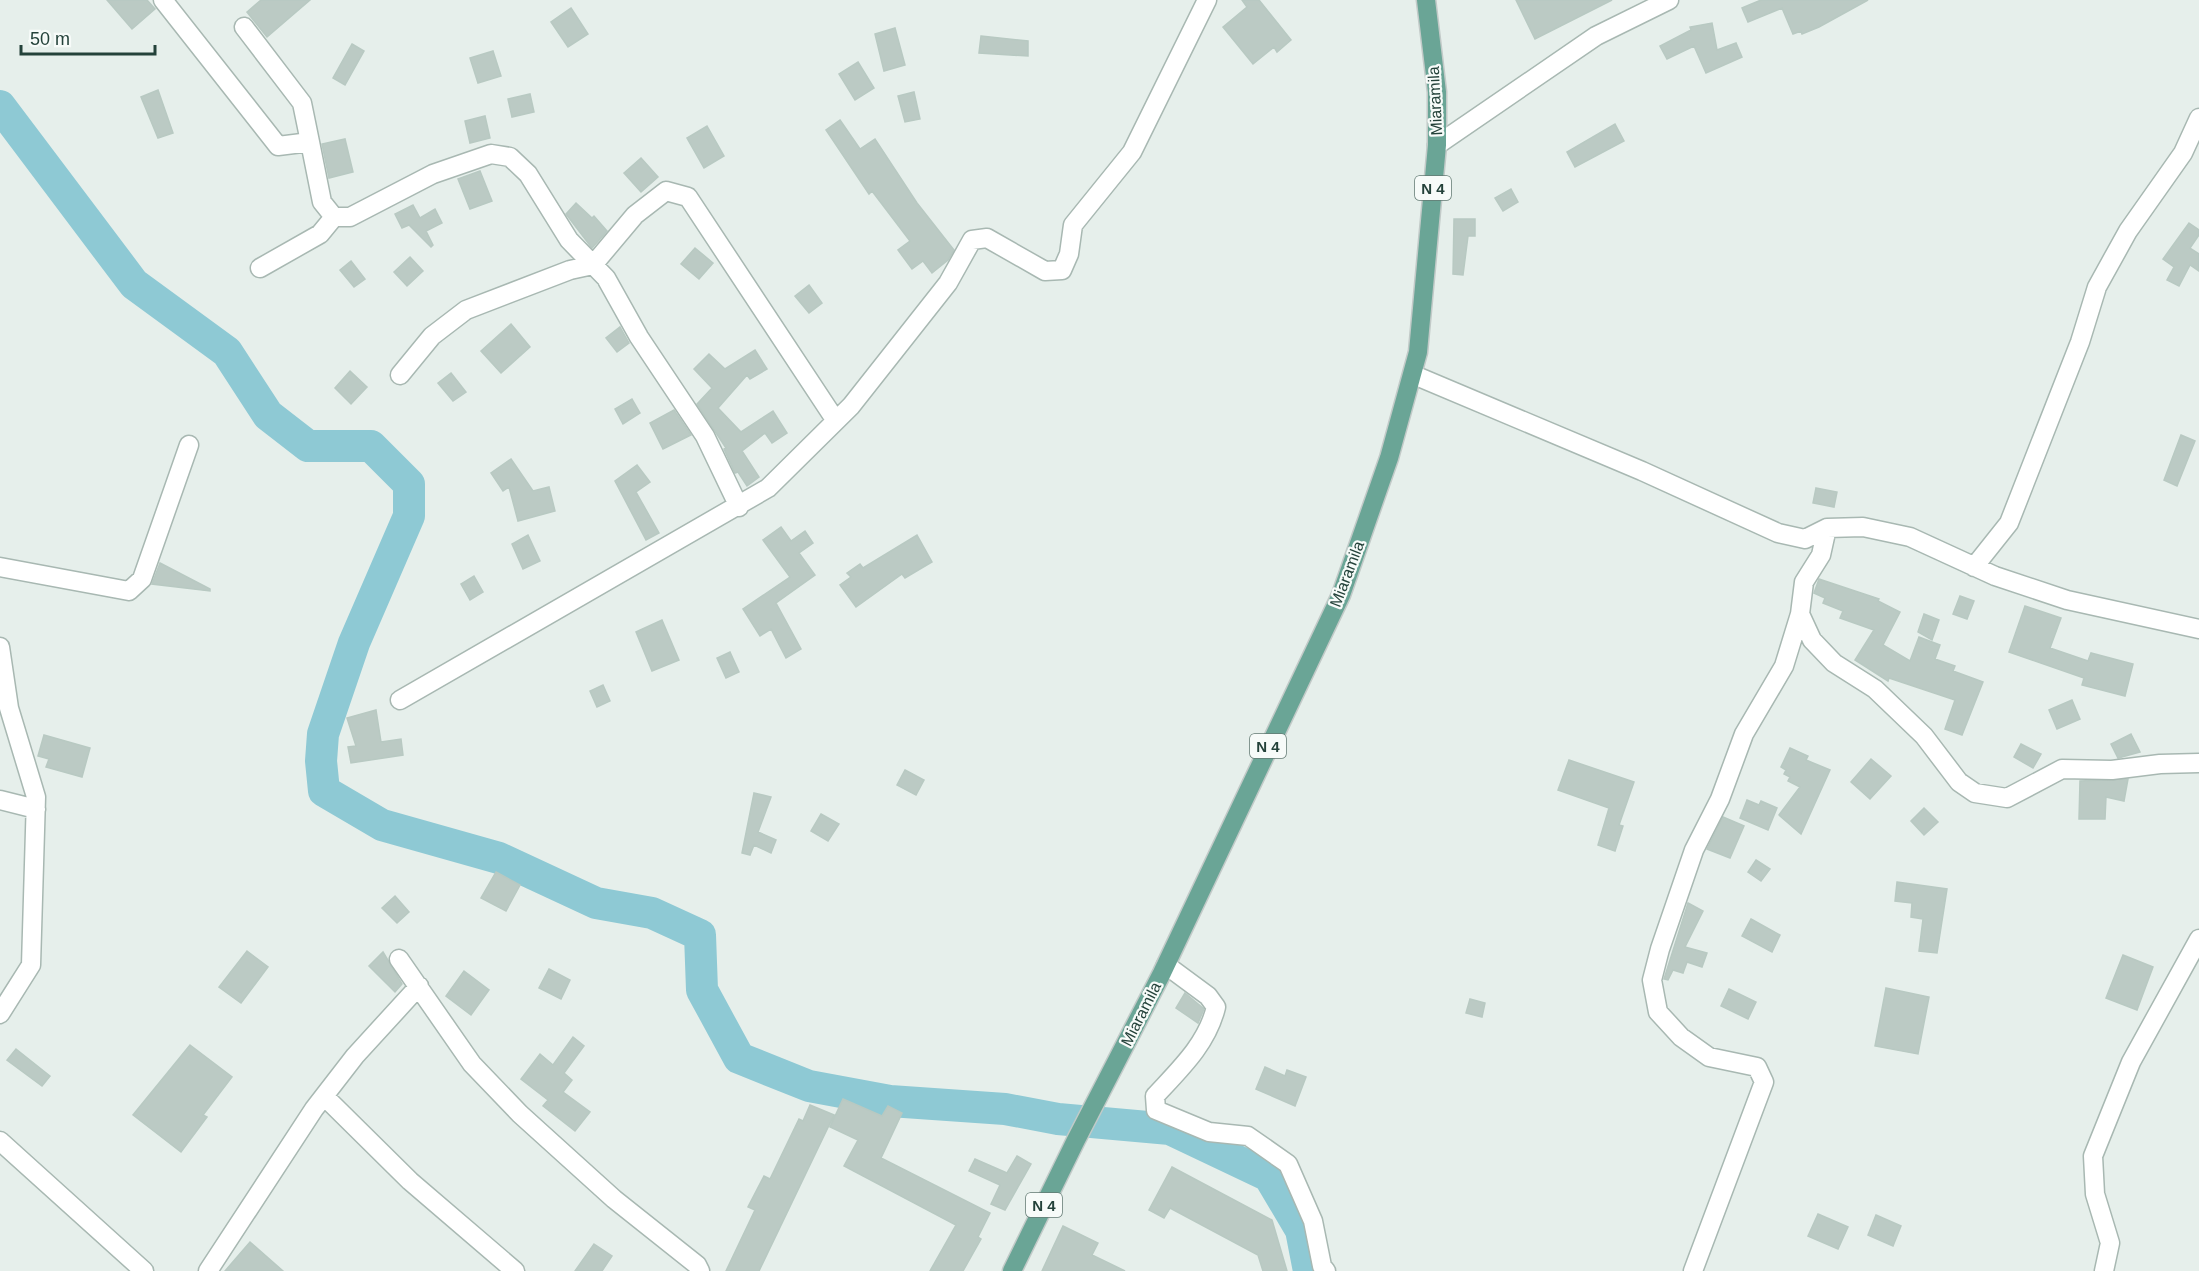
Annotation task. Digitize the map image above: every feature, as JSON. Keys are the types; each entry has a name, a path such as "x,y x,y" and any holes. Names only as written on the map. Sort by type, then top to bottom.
{"main road":[{"name":"Miaramila","path":"1012,1271 1166,965 1341,595 1389,458 1414,375 1418,352 1437,145 1437,92 1426,0"}],"street":[{"path":"163,0 278,146 310,142"},
{"path":"400,700 739,507 768,488 851,406 948,283 972,240 987,238 1045,271 1062,270 1069,254 1073,225 1132,152 1206,0"},
{"path":"1437,145 1596,36 1669,0"},
{"path":"244,27 302,103 322,202 334,217"},
{"path":"1974,567 2008,523 2080,342 2097,288 2128,231 2183,153 2199,118"},
{"path":"260,268 320,234 334,217 350,216 434,174 491,154 510,157 528,174 569,240 606,278 639,337 705,436 739,507"},
{"path":"399,375 432,336 466,310 570,270 593,265 635,215 666,191 688,197 836,421"},
{"path":"1414,375 1642,471 1778,533 1805,538 1827,528 1863,527 1910,537 1974,567 2067,600 2199,629"},
{"path":"0,567 129,591 142,579 189,445"},
{"path":"1693,1271 1764,1082 1757,1067 1709,1057 1681,1037 1658,1012 1652,980 1660,949 1694,850 1720,799 1744,734 1784,666 1800,614 1804,582 1821,555 1827,528"},
{"path":"1800,614 1812,640 1834,663 1875,689 1924,736 1959,782 1975,793 2007,798 2062,769 2112,770 2199,764"},
{"path":"0,1014 32,965 36,809 36,797 9,708 1,657"},
{"path":"0,800 36,809"},
{"path":"2104,1271 2110,1243 2095,1194 2092,1156 2131,1062 2199,939"},
{"path":"399,958 472,1064 520,1114 614,1199 697,1265 700,1271"},
{"path":"1166,965 1208,996 1216,1007 1210,1028 1187,1062 1155,1096 1156,1110 1209,1132 1248,1136 1288,1164 1313,1221 1322,1266 1326,1271"},
{"path":"208,1271 324,1096 355,1056 419,986"},
{"path":"324,1096 410,1181 515,1271"},
{"path":"0,1141 144,1271"}],"building":[{"path":"107,0 147,0 155,9 132,29"},
{"path":"261,0 310,0 267,37 247,12"},
{"path":"1242,0 1259,0 1291,40 1277,52 1274,47 1253,64 1223,27 1247,7"},
{"path":"1516,0 1612,0 1535,39"},
{"path":"1761,0 1868,0 1819,27 1802,34 1801,31 1793,34 1782,8 1748,22 1742,8"},
{"path":"571,8 588,34 568,47 551,22"},
{"path":"1712,23 1717,50 1736,43 1742,57 1706,73 1694,46 1667,59 1660,46 1691,30 1690,27"},
{"path":"895,28 905,65 884,71 875,34"},
{"path":"981,36 1028,41 1028,56 979,53"},
{"path":"352,44 364,51 345,85 333,78"},
{"path":"493,51 501,76 478,83 470,58"},
{"path":"858,62 874,88 855,100 839,74"},
{"path":"158,90 173,133 158,138 141,97"},
{"path":"914,92 920,119 905,122 898,96"},
{"path":"530,94 534,112 512,117 508,99"},
{"path":"485,116 490,138 470,143 465,121"},
{"path":"840,120 860,149 875,139 917,203 954,250 948,260 932,273 923,261 912,269 898,250 910,241 872,191 869,194 826,130"},
{"path":"1615,124 1624,141 1575,167 1567,152"},
{"path":"707,126 724,156 704,168 687,138"},
{"path":"345,139 353,172 329,178 322,144"},
{"path":"641,158 658,177 641,192 624,173"},
{"path":"480,171 492,201 470,209 458,179"},
{"path":"1511,189 1518,202 1503,211 1495,198"},
{"path":"576,203 592,218 594,216 607,231 592,248 566,214"},
{"path":"413,205 420,218 435,209 442,223 426,231 433,245 431,247 409,225 402,228 395,214"},
{"path":"1454,219 1475,219 1475,236 1468,236 1463,275 1453,274"},
{"path":"2189,223 2199,230 2199,235 2190,248 2199,254 2199,271 2190,265 2179,286 2167,280 2174,267 2163,259"},
{"path":"695,248 713,263 699,279 681,264"},
{"path":"410,257 423,271 407,286 394,272"},
{"path":"351,261 365,279 354,287 340,270"},
{"path":"809,285 822,303 809,313 795,296"},
{"path":"511,324 530,347 501,373 481,351"},
{"path":"620,327 629,343 617,352 606,338"},
{"path":"755,350 767,369 750,379 747,375 718,408 741,432 773,411 787,433 772,443 765,433 742,451 759,477 747,486 738,472 735,473 724,449 726,448 697,404 712,388 694,369 709,354 725,369"},
{"path":"350,371 367,387 351,404 335,388"},
{"path":"451,373 466,392 453,401 438,383"},
{"path":"632,399 640,413 623,424 615,409"},
{"path":"674,410 691,435 663,449 650,423"},
{"path":"2181,435 2195,441 2177,486 2164,480"},
{"path":"511,459 533,491 549,487 555,511 518,521 509,487 503,491 491,473"},
{"path":"637,465 650,482 636,492 659,533 646,540 615,481"},
{"path":"1816,488 1837,492 1834,507 1813,503"},
{"path":"781,527 791,541 805,531 813,543 799,553 815,575 776,603 801,649 786,658 771,629 760,636 743,609 790,577 763,540"},
{"path":"528,535 540,561 523,569 512,544"},
{"path":"917,535 932,562 905,578 902,574 856,607 840,585 851,577 847,573 860,564 863,568"},
{"path":"160,563 210,589 210,591 152,584"},
{"path":"474,576 483,592 470,600 461,584"},
{"path":"1819,579 1879,599 1878,601 1900,612 1883,645 1910,661 1919,637 1940,645 1935,659 1955,666 1953,671 1983,682 1962,735 1945,729 1955,700 1889,678 1888,681 1855,660 1874,630 1840,618 1843,611 1823,603 1825,598 1814,593"},
{"path":"1960,596 1974,601 1967,619 1953,614"},
{"path":"2025,606 2061,618 2050,648 2088,661 2091,653 2133,664 2125,696 2082,685 2084,678 2009,652"},
{"path":"1924,614 1939,620 1932,640 1918,632"},
{"path":"662,620 679,660 652,671 636,632"},
{"path":"730,652 739,672 726,678 717,658"},
{"path":"603,685 610,701 597,707 590,691"},
{"path":"2072,700 2080,719 2057,729 2049,710"},
{"path":"376,710 381,742 401,739 403,755 351,763 348,747 356,746 347,718"},
{"path":"2131,734 2140,752 2118,758 2111,744"},
{"path":"44,735 90,748 82,777 46,767 49,759 38,756"},
{"path":"2021,744 2041,754 2033,768 2014,757"},
{"path":"1790,748 1808,756 1806,760 1830,770 1801,834 1779,815 1800,787 1788,781 1790,777 1784,774 1786,770 1781,767"},
{"path":"1871,759 1891,776 1870,799 1851,782"},
{"path":"1569,760 1634,782 1619,825 1623,826 1615,851 1598,845 1609,808 1558,790"},
{"path":"905,770 924,780 916,795 897,785"},
{"path":"2128,779 2124,801 2106,797 2105,819 2079,819 2080,781"},
{"path":"754,793 771,797 758,832 776,840 771,853 754,845 750,855 742,853"},
{"path":"1747,800 1759,805 1761,801 1777,808 1768,830 1740,818"},
{"path":"1924,808 1938,822 1924,835 1911,821"},
{"path":"821,814 839,824 828,841 811,831"},
{"path":"1723,817 1744,826 1730,858 1707,849"},
{"path":"1756,860 1770,869 1761,881 1748,872"},
{"path":"496,872 520,885 506,911 481,898"},
{"path":"1897,882 1947,889 1937,953 1919,951 1923,919 1911,917 1912,903 1895,901"},
{"path":"395,896 409,912 397,923 382,908"},
{"path":"1688,903 1703,911 1685,947 1707,953 1702,967 1687,962 1683,973 1673,970 1668,980 1664,979"},
{"path":"1751,919 1780,935 1772,952 1742,936"},
{"path":"247,951 268,967 241,1003 219,987"},
{"path":"383,952 402,984 395,992 369,966"},
{"path":"2123,955 2153,967 2137,1010 2106,998"},
{"path":"549,969 570,980 561,999 539,988"},
{"path":"464,971 489,990 471,1015 446,996"},
{"path":"1886,988 1929,997 1918,1054 1875,1046"},
{"path":"1729,989 1756,1002 1748,1019 1721,1006"},
{"path":"1185,993 1204,1009 1198,1023 1176,1008"},
{"path":"1470,999 1485,1003 1482,1017 1466,1013"},
{"path":"573,1037 584,1046 564,1073 572,1080 563,1092 590,1112 575,1131 543,1106 548,1100 521,1079 540,1054 553,1065"},
{"path":"190,1045 232,1077 203,1115 207,1117 181,1152 133,1115"},
{"path":"16,1049 50,1076 42,1086 7,1060"},
{"path":"1265,1067 1285,1076 1287,1070 1306,1077 1295,1106 1256,1089"},
{"path":"843,1099 882,1116 888,1106 902,1113 881,1158 990,1213 978,1237 981,1239 963,1271 930,1271 956,1225 844,1166 858,1140 830,1127"},
{"path":"810,1105 834,1115 759,1271 726,1271 755,1210 748,1207 764,1176 770,1179 799,1119 803,1121"},
{"path":"1017,1156 1031,1164 1005,1210 991,1204 1000,1185 969,1171 975,1159 1007,1173"},
{"path":"1172,1167 1272,1220 1287,1271 1263,1271 1258,1255 1170,1208 1164,1218 1149,1210"},
{"path":"1818,1214 1848,1227 1838,1249 1808,1236"},
{"path":"1876,1215 1901,1226 1893,1246 1868,1235"},
{"path":"1063,1226 1098,1243 1092,1255 1125,1271 1042,1271"},
{"path":"250,1242 283,1271 225,1271"},
{"path":"594,1244 612,1256 602,1271 575,1271"}],"waterway":[{"path":"0,106 134,284 227,352 268,415 308,446 371,446 409,484 409,516 354,643 323,734 321,761 324,791 382,825 499,858 596,903 652,913 700,935 702,990 739,1058 809,1086 890,1101 1005,1109 1058,1119 1170,1129 1269,1176 1301,1230 1309,1271"}]}
